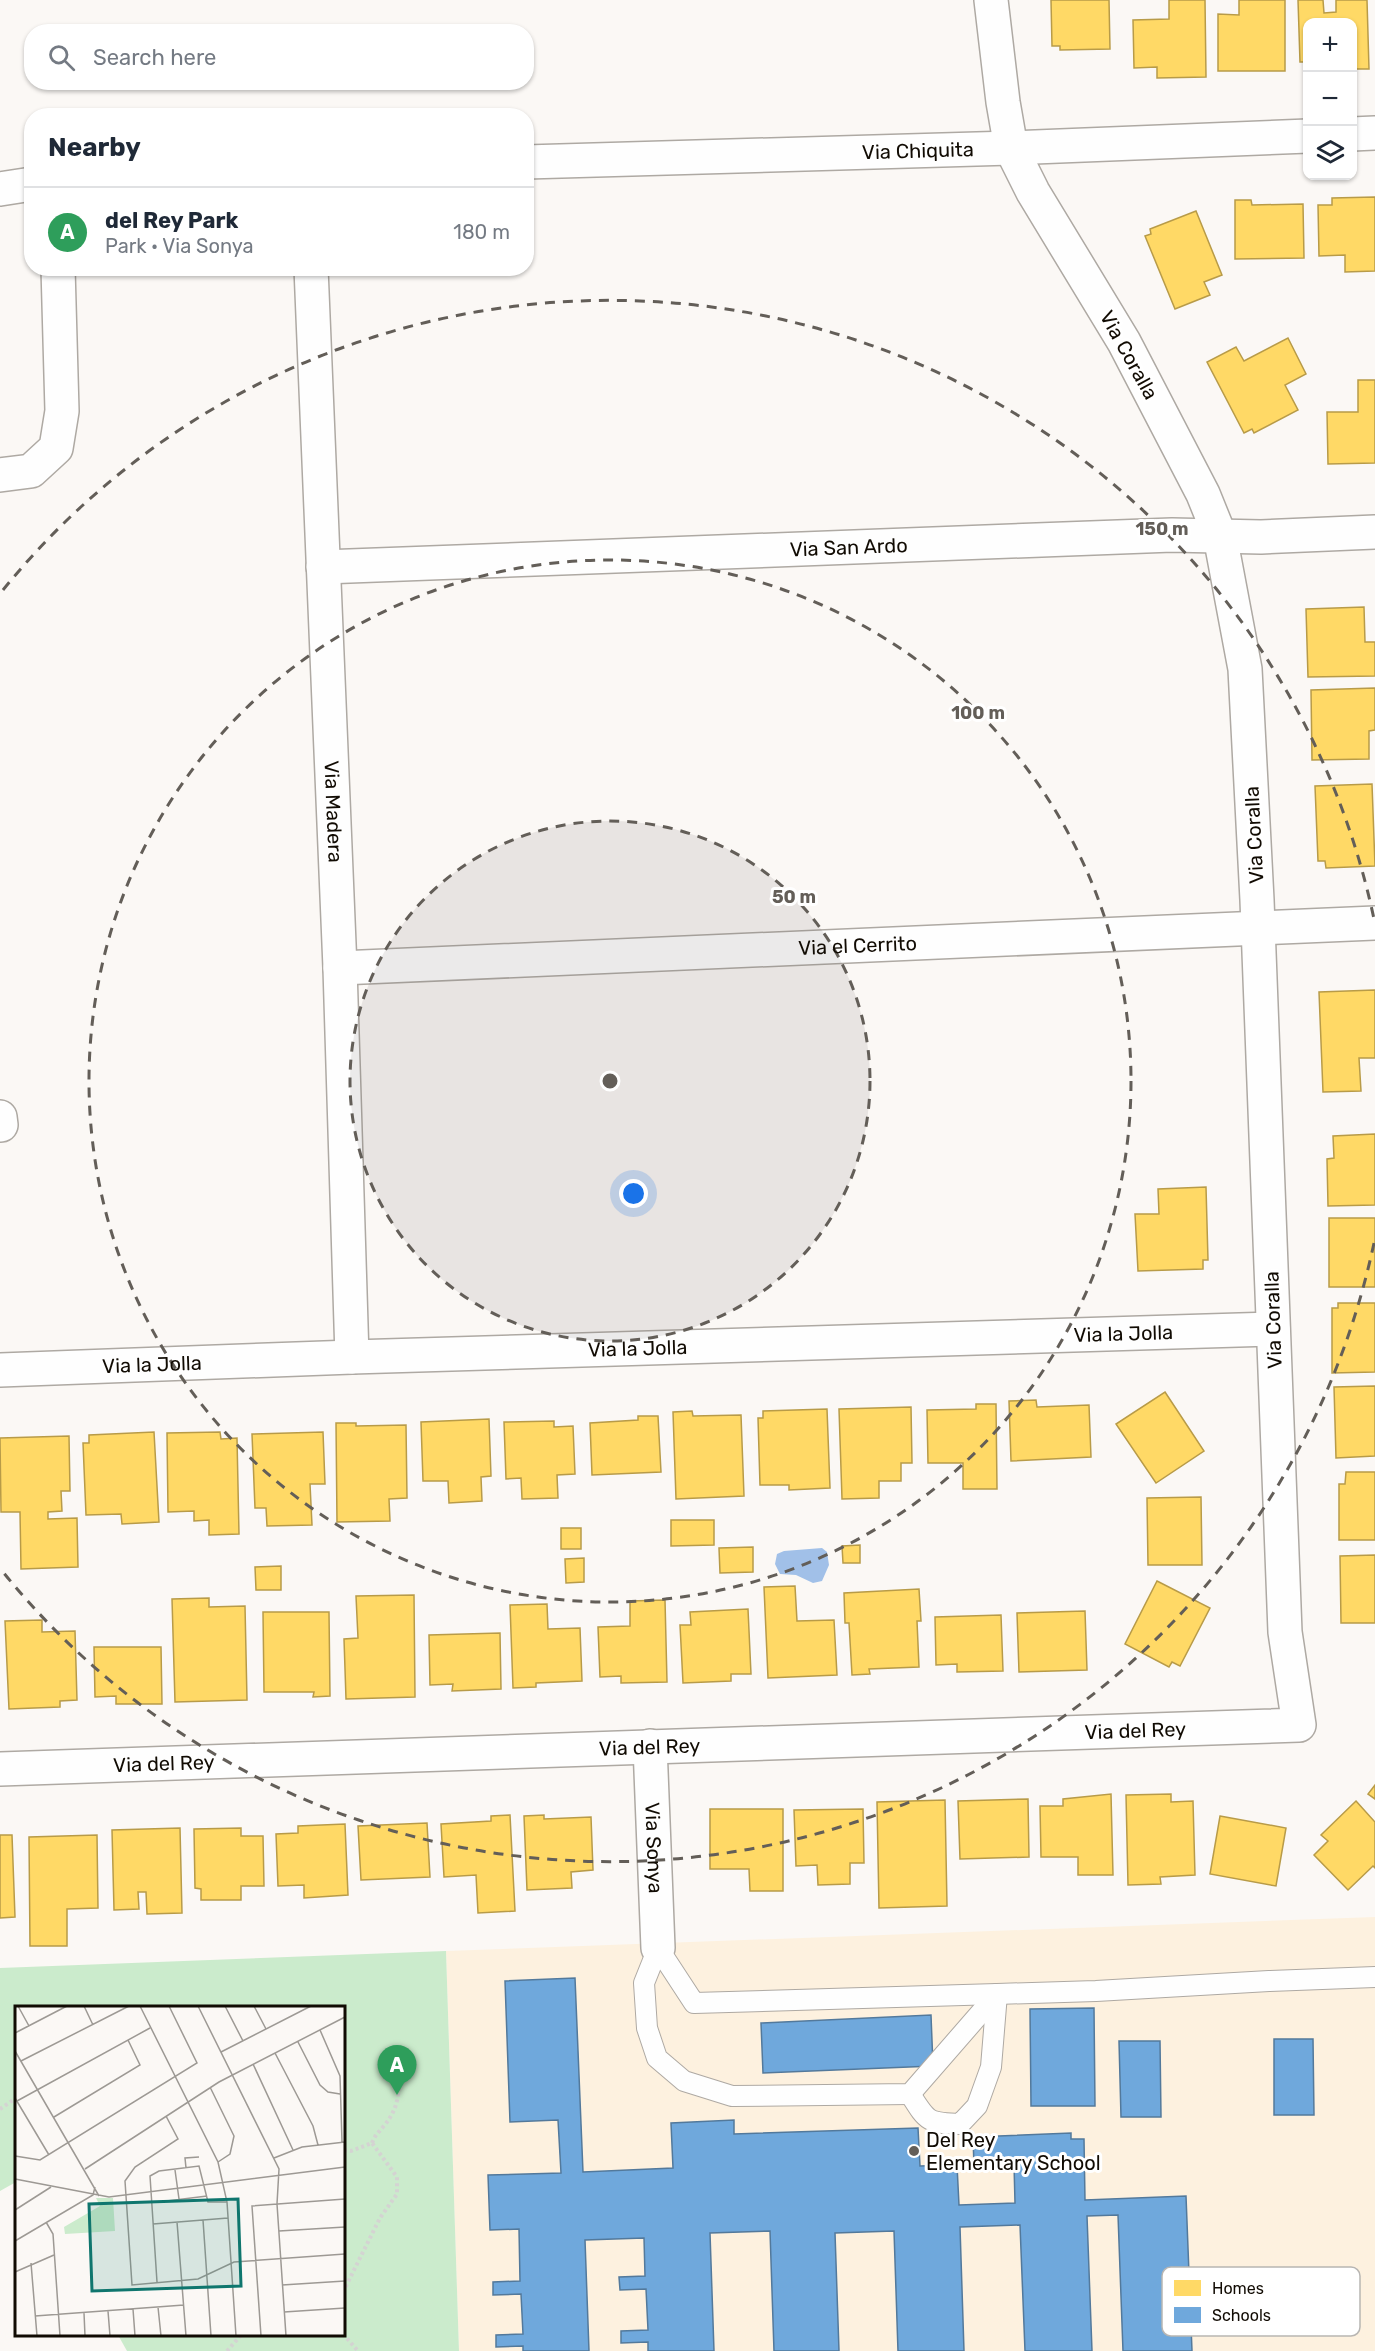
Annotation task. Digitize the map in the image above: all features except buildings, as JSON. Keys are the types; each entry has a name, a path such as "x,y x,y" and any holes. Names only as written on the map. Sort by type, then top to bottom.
{"street":[{"name":"Via Coralla","path":"991,0 1002,102 1011,148 1033,192 1124,342 1203,494 1221,536 1245,669 1258,928 1285,1632 1299,1725"},
{"path":"1357,134 1375,133"},
{"name":"Via Chiquita","path":"534,162 1011,148 1303,136"},
{"path":"0,189 24,185"},
{"path":"0,475 31,471 56,448 62,411 58,276"},
{"name":"Via Madera","path":"311,276 340,968 352,1357"},
{"name":"Via San Ardo","path":"323,567 1172,535 1261,537 1375,532"},
{"name":"Via el Cerrito","path":"340,968 1375,924"},
{"path":"0,1117 1,1125"},
{"name":"Via la Jolla","path":"0,1370 1273,1329"},
{"name":"Via del Rey","path":"0,1768 1299,1725"},
{"name":"Via Sonya","path":"650,1746 658,1948"}],"lane":[{"path":"658,1948 694,2003 1096,1991 1375,1977"},
{"path":"658,1948 644,1983 647,2028 657,2058 684,2080 732,2096 910,2094 997,1994"},
{"path":"910,2094 925,2118 941,2124 960,2124 977,2106 991,2067 997,1994"}],"path":[{"path":"345,2150 351,2151 372,2143 375,2135 393,2114 399,2099 399,2082"},
{"path":"0,2109 15,2099"},
{"path":"345,2288 380,2218 397,2194 397,2177 372,2143"},
{"path":"227,2351 240,2336"},
{"path":"345,2336 358,2351"}],"shaded area":[{"name":"Del Rey Elementary School","path":"1375,1917 1375,2351 459,2351 446,1951"}],"green space":[{"path":"446,1951 459,2351 127,2351 119,2336 345,2336 345,2006 15,2006 15,2183 0,2191 0,1968"}],"water":[{"path":"822,1548 827,1552 829,1565 822,1581 813,1583 796,1575 780,1574 775,1564 777,1554 784,1551"}],"place":[{"name":"del Rey Park","path":"397,2095"},
{"name":"Del Rey Elementary School","path":"914,2151"}]}
